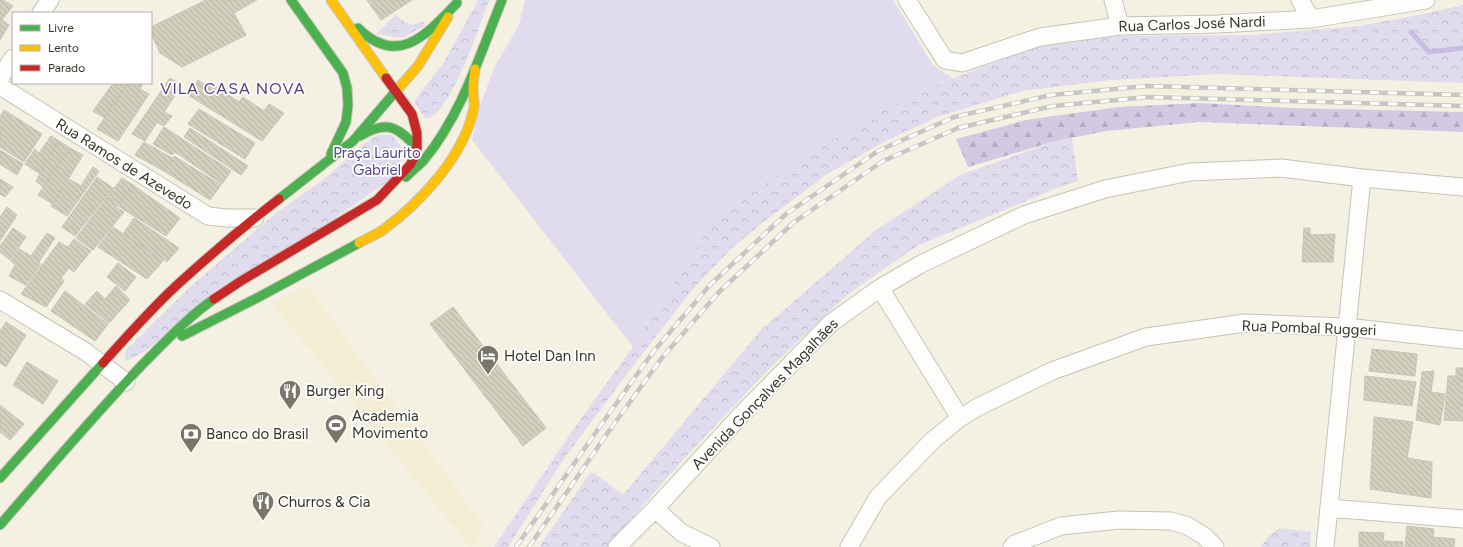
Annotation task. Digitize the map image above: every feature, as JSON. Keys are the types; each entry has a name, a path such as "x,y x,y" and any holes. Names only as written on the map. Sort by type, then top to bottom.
{"main road":[{"path":"291,0 343,73 347,88 348,105 346,122 326,162"},
{"path":"332,0 412,114 416,125 416,154 410,165 377,200"},
{"path":"0,525 126,382 200,308 241,281 377,200 413,171 427,155 449,122 475,69 502,0"},
{"path":"352,141 418,66 458,1"},
{"path":"340,13 374,42 389,47 401,46 414,41 428,31 458,1"},
{"path":"157,350 204,323 257,298 381,231 401,216 418,200 443,172 466,135 474,107 473,91 475,69"},
{"path":"0,478 126,337 176,286 255,218 352,141 367,130 381,125 395,128 405,134 417,148"}],"street":[{"path":"42,12 50,0"},
{"name":"Rua Carlos José Nardi","path":"907,0 945,60 962,63 1040,37 1120,26 1218,24 1311,19 1347,14 1381,3 1421,0"},
{"path":"1113,0 1120,26"},
{"path":"1300,0 1311,19"},
{"path":"0,78 12,60"},
{"name":"Rua Ramos de Azevedo","path":"0,86 208,216 255,218"},
{"name":"Avenida Gonçalves Magalhães","path":"617,547 655,509 741,415 831,323 880,288 921,264 1024,215 1105,189 1190,172 1281,168 1362,178 1463,187"},
{"path":"1325,547 1362,178"},
{"path":"880,288 960,418"},
{"path":"0,300 86,352 126,382"},
{"name":"Rua Pombal Ruggeri","path":"849,547 878,497 933,440 960,418 978,407 1052,371 1146,337 1245,323 1346,327 1463,340"},
{"path":"1330,508 1463,519"},
{"path":"655,509 682,533 711,547"},
{"path":"1012,547 1015,544 1061,526 1119,520 1177,522 1188,526 1204,536 1215,547"}],"shaded area":[{"path":"307,286 484,526 472,547 470,547 272,303"}],"green space":[{"path":"478,0 489,0 463,68 454,88 444,104 434,115 425,118 415,103 415,100 444,62"},
{"path":"525,0 893,0 933,65 952,78 914,93 819,147 715,218 633,347 472,140 479,109 494,68 519,25"},
{"path":"1463,5 1463,83 1218,74 1111,80 1022,91 940,116 888,140 827,174 732,248 692,290 563,460 508,547 494,547 579,421 633,347 715,218 819,147 914,93 1035,47 1117,36 1252,35 1359,26"},
{"path":"396,15 408,24 414,24 422,21 426,25 402,38 376,34"},
{"path":"1200,103 1291,108 1463,112 1463,132 1199,122 1106,131 1056,141 968,167 956,139 1026,120 1119,107"},
{"name":"Praça Laurito Gabriel","path":"377,135 392,135 406,152 391,179 145,351 129,360 124,361 126,350 191,286 275,214 325,178 363,145"},
{"path":"1072,138 1078,181 1057,188 917,246 848,294 770,368 681,462 607,547 539,547 590,473 594,473 623,495 761,330 876,230 960,175 1056,141"},
{"path":"1280,528 1311,532 1310,547 1261,547 1269,535"}],"building":[{"path":"0,0 3,0 13,6 2,20 9,25 0,40"},
{"path":"206,0 257,0 234,13 246,35 182,67 160,53 152,35 152,27"},
{"path":"367,0 412,0 381,20"},
{"path":"170,78 182,85 164,112 172,116 164,126 157,122 145,141 132,134"},
{"path":"198,80 208,87 211,83 239,102 243,97 264,111 269,104 284,113 262,141 188,95"},
{"path":"112,84 127,84 105,118 93,111"},
{"path":"127,84 142,84 140,89 149,94 118,141 97,129"},
{"path":"199,109 255,143 245,159 188,124"},
{"path":"4,110 42,134 24,162 0,147 0,117"},
{"path":"164,127 231,171 222,184 175,152 172,155 153,144"},
{"path":"190,128 248,166 241,175 184,137"},
{"path":"51,136 59,141 40,174 25,164 35,149 39,153"},
{"path":"59,141 70,148 43,187 36,181"},
{"path":"144,142 172,158 164,171 135,155"},
{"path":"70,148 83,155 53,204 38,195"},
{"path":"0,150 23,164 17,175 0,164"},
{"path":"174,156 221,185 210,200 164,171"},
{"path":"93,167 99,171 67,216 51,206 69,179 81,186"},
{"path":"97,177 113,188 75,236 62,227"},
{"path":"122,178 133,185 116,207 124,212 93,250 76,238"},
{"path":"0,179 13,187 5,197 0,194"},
{"path":"133,185 180,218 166,236 118,206"},
{"path":"7,207 17,215 0,241 0,217"},
{"path":"134,218 179,248 167,262 123,234"},
{"path":"113,227 163,261 147,279 98,247"},
{"path":"13,228 26,237 10,260 0,252 0,246"},
{"path":"1304,228 1310,228 1310,235 1335,234 1333,262 1302,262"},
{"path":"47,233 55,238 39,262 41,264 26,285 9,276 15,265 11,261 19,249 31,256"},
{"path":"74,239 91,251 74,272 69,268 61,278 64,281 46,307 21,294 59,242 68,247"},
{"path":"118,263 136,277 125,291 107,277"},
{"path":"116,286 130,300 109,323 85,304 97,291 105,299"},
{"path":"65,291 108,324 95,341 51,311"},
{"name":"Hotel Dan Inn","path":"453,307 546,428 523,446 430,324"},
{"path":"6,322 26,335 6,367 0,363 0,331"},
{"path":"1372,349 1417,354 1415,376 1369,371"},
{"path":"27,362 58,381 43,404 13,385"},
{"path":"1456,368 1463,368 1463,421 1444,420 1448,376 1456,376"},
{"path":"1434,371 1431,392 1445,394 1440,425 1416,420 1422,372"},
{"path":"1365,376 1416,382 1412,406 1364,400"},
{"path":"0,405 24,424 10,440 0,432"},
{"path":"1374,417 1413,422 1407,458 1432,462 1431,498 1370,489"},
{"path":"1407,526 1434,529 1432,547 1405,547"},
{"path":"1359,532 1384,533 1383,541 1403,542 1403,547 1359,547"},
{"path":"1433,537 1455,539 1454,547 1432,547"}],"waterway":[{"path":"1411,32 1429,52 1463,48"}],"railway":[{"path":"516,547 653,352 710,285 786,214 878,151 954,117 1051,95 1147,86 1463,95"},
{"path":"529,547 661,359 718,293 793,223 883,161 958,128 1053,106 1148,97 1463,106"}],"traffic: fast":[{"path":"291,0 343,73 347,88 348,105 346,122 331,154"},
{"path":"406,177 424,160 437,142 460,103 502,0"},
{"path":"358,28 373,40 386,45 399,46 411,42 423,35 457,3"},
{"path":"279,199 353,141 396,91"},
{"path":"360,136 377,128 391,128 397,130 417,148"},
{"path":"182,336 257,298 359,243"},
{"path":"0,525 124,384 168,339 204,306 214,299"},
{"path":"0,478 103,363"}],"traffic: slow":[{"path":"331,0 386,78"},
{"path":"396,91 418,66 448,17"},
{"path":"359,243 383,230 412,206 426,192 451,160 469,126 474,108 473,87 475,69"}],"traffic: jam":[{"path":"214,299 241,281 377,200 410,165 416,154 417,148 417,133 412,114 386,78"},
{"path":"103,363 148,313 177,285 227,241 279,199"}],"place":[{"name":"Hotel Dan Inn","path":"488,376"},
{"name":"Burger King","path":"290,410"},
{"name":"Academia Movimento","path":"336,444"},
{"name":"Banco do Brasil","path":"191,454"},
{"name":"Churros & Cia","path":"263,522"}],"district":[{"name":"VILA CASA NOVA","path":"233,88"}]}
